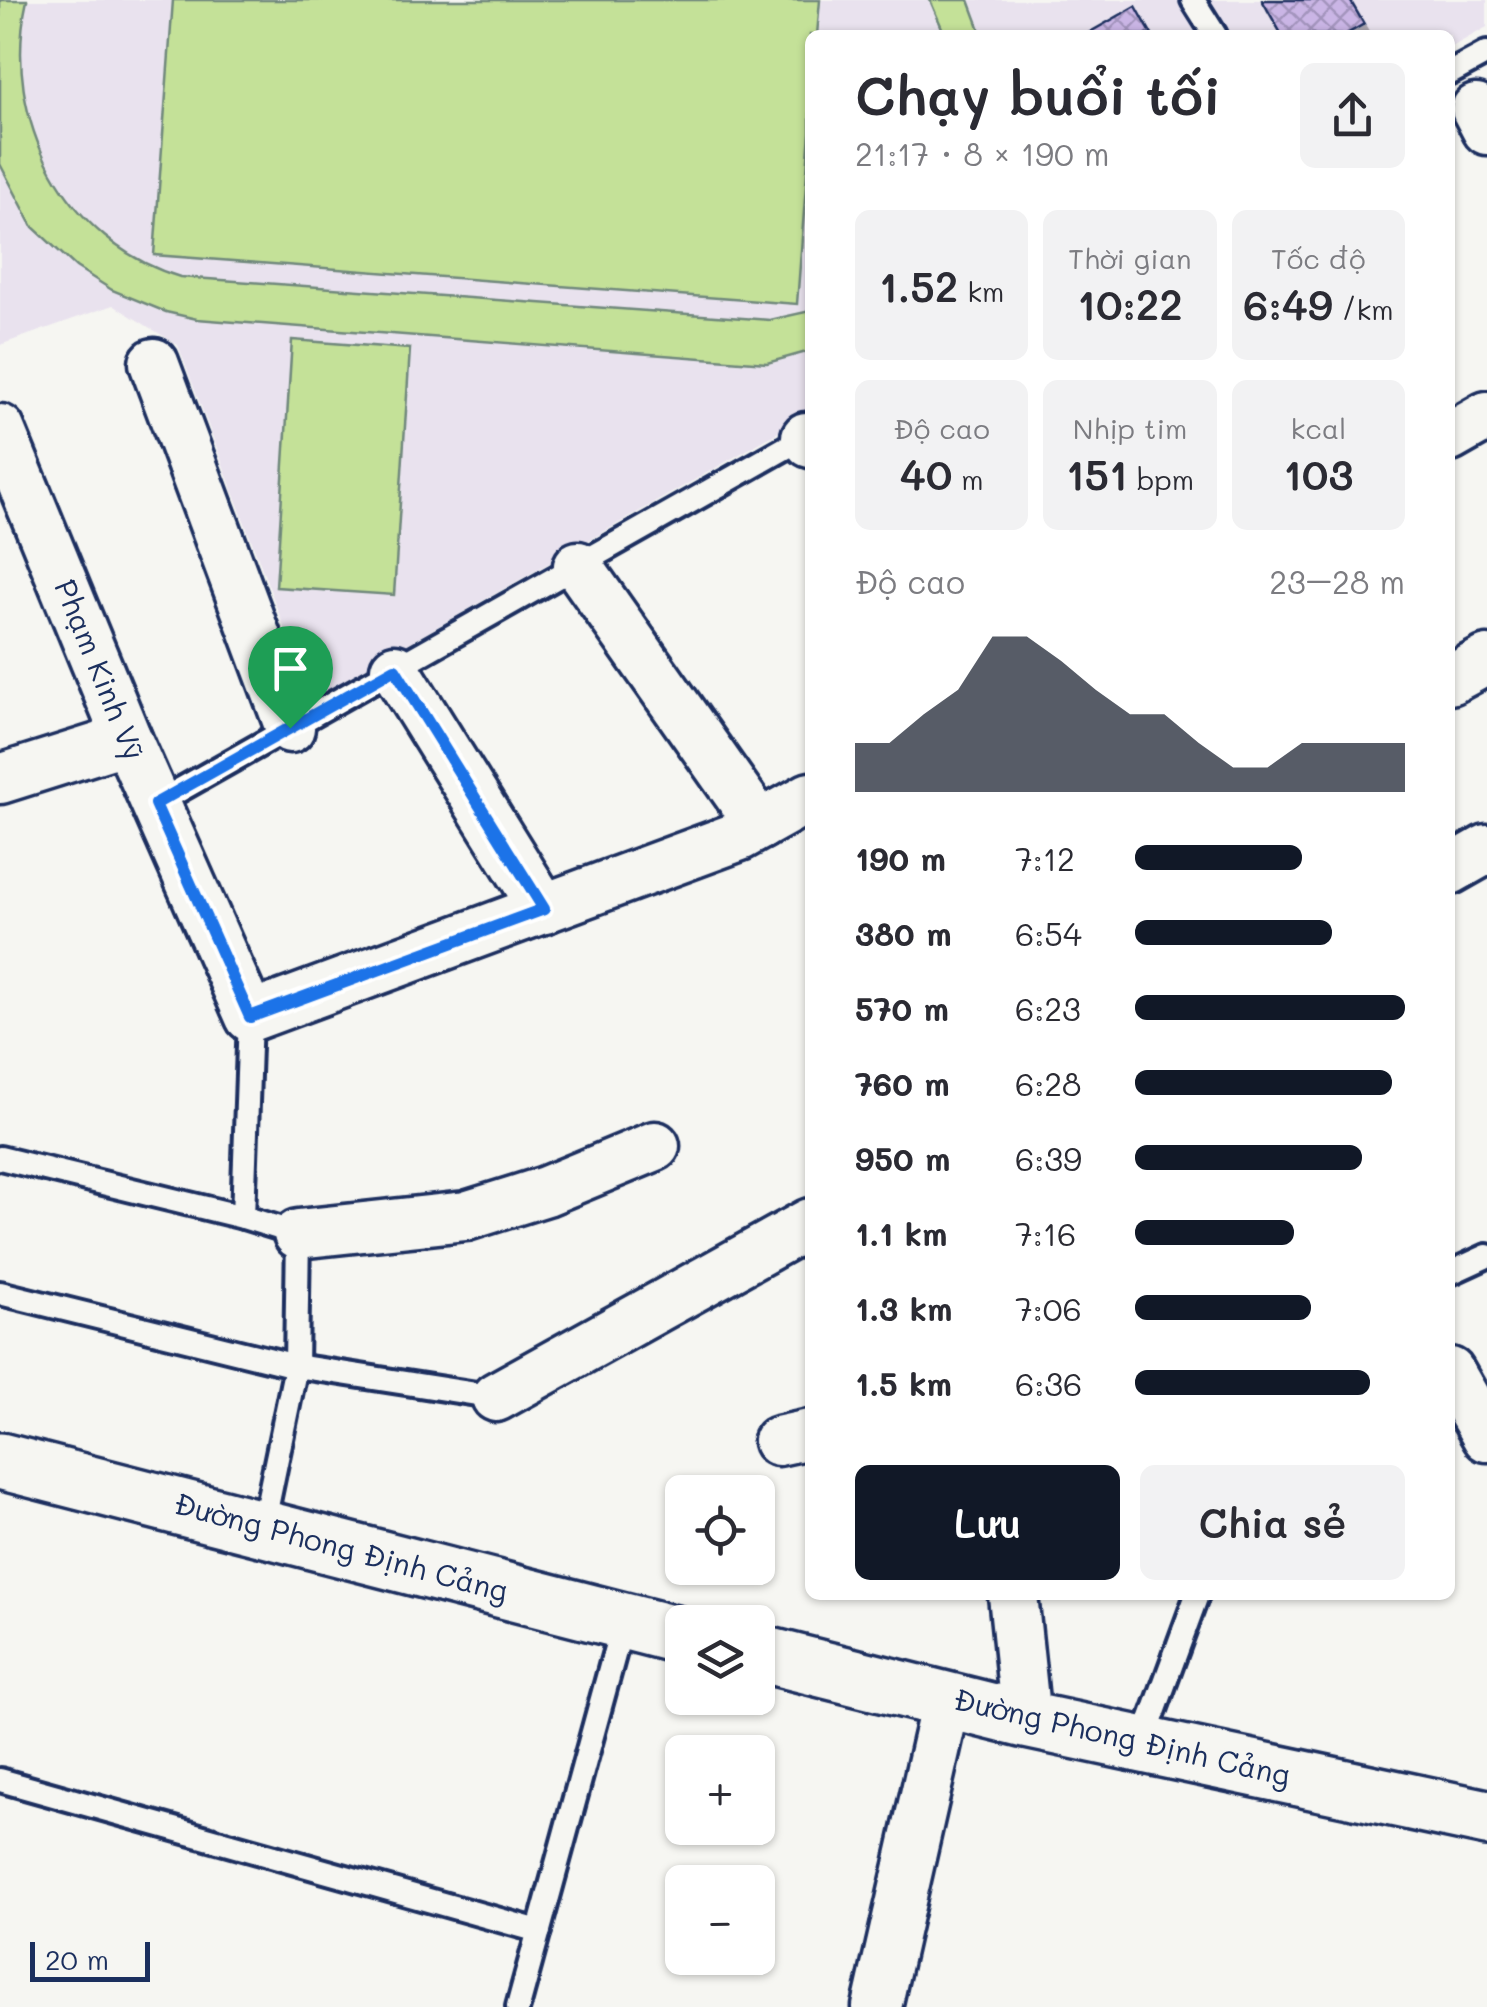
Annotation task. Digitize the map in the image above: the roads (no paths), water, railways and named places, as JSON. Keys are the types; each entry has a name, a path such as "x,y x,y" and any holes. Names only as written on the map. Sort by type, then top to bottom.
{"street":[{"path":"154,364 290,728"},
{"path":"1455,434 1487,416"},
{"name":"Phạm Kinh Vỹ","path":"0,429 127,740 250,1017"},
{"path":"578,566 760,825"},
{"path":"1455,677 1487,660"},
{"path":"395,669 544,909"},
{"path":"0,779 127,740"},
{"path":"250,1017 740,836 805,800"},
{"path":"1455,867 1487,849"},
{"path":"298,1234 466,1216 546,1191 655,1146"},
{"path":"496,1397 805,1227"},
{"path":"1455,1381 1487,1437"},
{"name":"Đường Phong Định Cảng","path":"0,1461 665,1632"},
{"path":"1013,1600 1026,1720"},
{"name":"Đường Phong Định Cảng","path":"775,1658 1026,1720 1487,1818"},
{"path":"877,2007 947,1698"}],"lane":[{"path":"1193,0 1211,30"},
{"path":"1471,104 1487,52"},
{"path":"155,804 805,440"},
{"path":"243,1217 250,1017"},
{"path":"0,1158 298,1234 296,1366 263,1526"},
{"path":"1455,1272 1487,1256"},
{"path":"0,1292 296,1366 496,1397"},
{"path":"1142,1744 1195,1600"},
{"path":"518,2007 623,1622"},
{"path":"0,1780 539,1932"}]}
